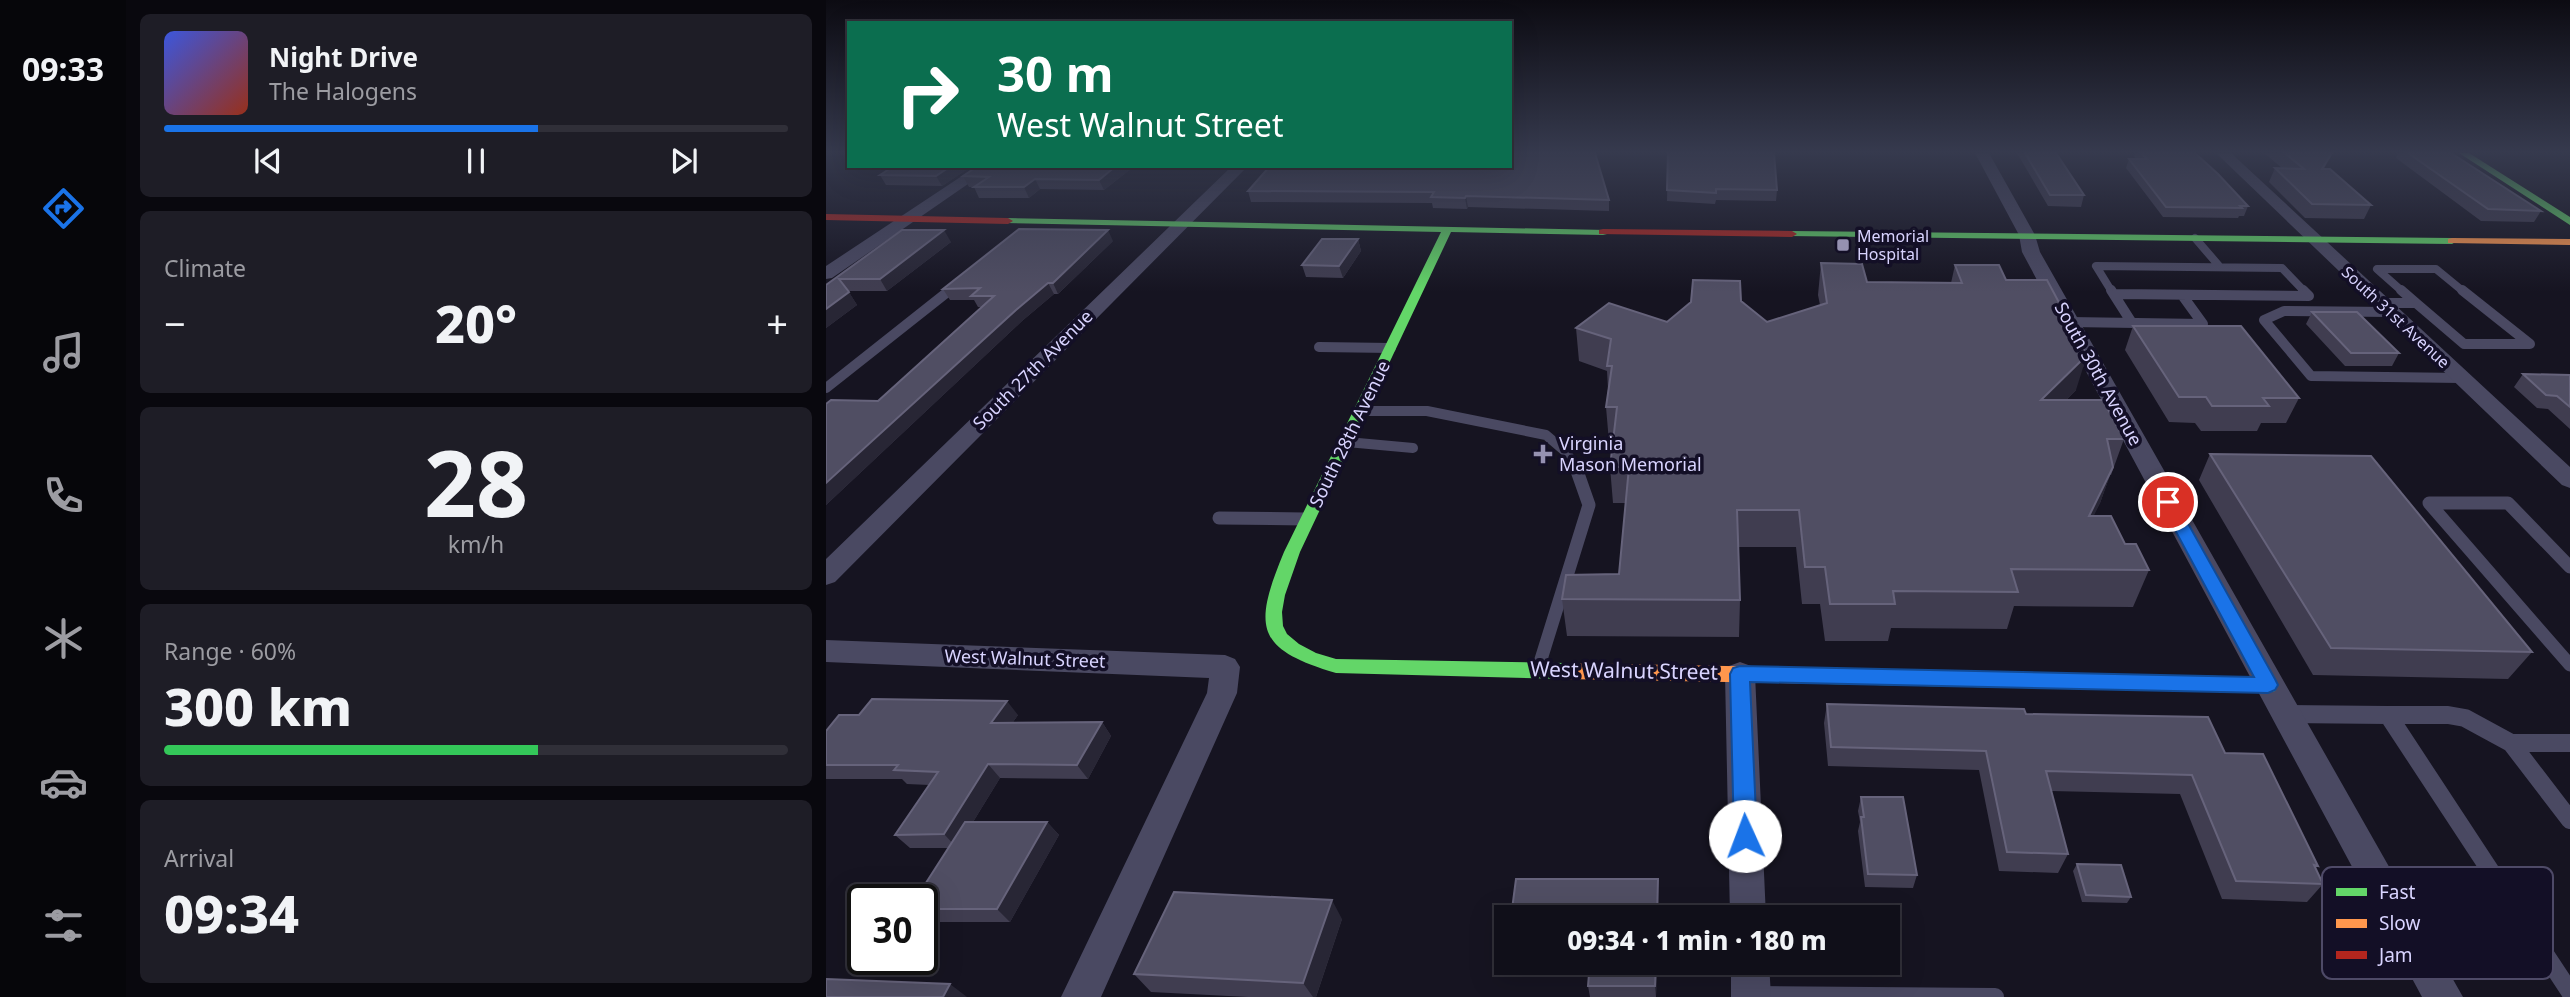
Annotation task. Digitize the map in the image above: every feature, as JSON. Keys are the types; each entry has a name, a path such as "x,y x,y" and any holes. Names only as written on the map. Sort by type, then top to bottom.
{"main road":[{"path":"2535,200 2570,222"},
{"path":"826,217 909,218 1032,225 1183,223 1447,230 2570,242"},
{"name":"South 28th Avenue","path":"1281,641 1272,622 1273,602 1309,519 1447,230"},
{"name":"West Walnut Street","path":"1281,641 1301,659 1336,666 2268,685"}],"street":[{"path":"826,274 937,200"},
{"name":"South 27th Avenue","path":"826,575 1207,200"},
{"name":"South 30th Avenue","path":"2008,200 2027,235 2031,252 2370,867"},
{"name":"South 31st Avenue","path":"2272,200 2570,480"},
{"name":"West Walnut Street","path":"826,651 1224,667 1222,693 1081,997"},
{"path":"1740,674 1748,905"},
{"name":"South 30th Avenue","path":"2433,979 2443,997"}],"lane":[{"path":"2195,238 2220,267"},
{"path":"2114,294 2309,296 2282,268 2096,266 2132,323"},
{"path":"2416,303 2377,269 2436,269 2530,344 2464,344 2416,303 2386,307 2284,311 2264,320 2311,376 2461,378"},
{"path":"826,388 961,281"},
{"path":"2070,322 2203,324 2182,295"},
{"path":"1319,348 1391,348"},
{"path":"1360,411 1427,411 1546,435 1566,452 1578,471 1589,505 1538,670"},
{"path":"1346,442 1413,448"},
{"path":"2570,568 2508,503 2429,503 2570,665"},
{"path":"1219,518 1309,519"},
{"path":"2285,714 2448,715 2465,718 2511,743 2570,820"},
{"path":"2388,715 2488,867"},
{"path":"2511,743 2570,743"},
{"path":"2553,966 2570,992"},
{"path":"1750,985 1852,996 1995,997"}],"building":[{"path":"2160,200 2242,200 2248,206 2240,206 2242,208 2166,207"},
{"path":"2307,200 2365,200 2371,205 2312,204"},
{"path":"2474,200 2523,200 2541,211 2488,209"},
{"path":"1019,229 1108,230 1053,283 1048,283 1016,310 826,483 826,404 831,400 878,401 994,296 971,296 980,288 943,289"},
{"path":"902,230 944,230 880,279 839,279 849,292 826,309 826,285"},
{"path":"1322,239 1358,239 1339,266 1302,265"},
{"path":"1821,263 1862,264 1867,282 1962,283 1955,265 1999,265 2006,280 2047,280 2087,355 2041,400 2103,400 2124,439 2107,439 2113,467 2089,516 2111,516 2125,544 2136,544 2149,570 2011,569 2018,592 1893,591 1895,604 1830,604 1825,567 1805,567 1799,510 1737,510 1740,600 1562,599 1566,575 1619,574 1629,467 1610,467 1617,407 1606,407 1612,366 1607,366 1611,339 1576,328 1609,303 1667,322 1691,302 1693,280 1740,281 1741,301 1767,322 1827,303"},
{"path":"2312,312 2357,312 2399,353 2351,353"},
{"path":"2133,326 2241,326 2299,398 2263,398 2269,406 2212,406 2206,397 2179,397"},
{"path":"2523,374 2570,375 2570,407 2557,396 2546,395"},
{"path":"2210,454 2371,456 2532,652 2331,648"},
{"path":"872,699 1007,701 991,723 1102,722 1077,765 988,764 944,834 895,835 938,772 894,770 898,765 826,765 826,731 839,715 859,715"},
{"path":"1827,704 2024,709 2026,714 2208,717 2225,753 2263,754 2318,866 2314,865 2322,884 2236,881 2192,775 2046,771 2068,854 2007,852 1986,751 1831,747"},
{"path":"1861,797 1903,797 1917,875 1868,874"},
{"path":"965,822 1047,822 997,909 938,909 938,884 925,884"},
{"path":"2077,864 2121,865 2131,897 2086,895"},
{"path":"1516,879 1658,879 1657,905 1513,905"},
{"path":"1174,892 1332,900 1303,983 1134,974"},
{"path":"1589,975 1655,975 1655,986 1588,986"},
{"path":"826,979 950,984 943,997 826,997"}],"traffic: fast":[{"path":"2535,200 2570,222"},
{"path":"1008,221 1603,232"},
{"path":"1447,230 1292,552 1276,595 1274,626 1280,639 1292,649 1336,666 1565,671"},
{"path":"1792,234 2452,241"},
{"path":"1827,676 2268,685"}],"traffic: slow":[{"path":"2452,241 2570,242"},
{"path":"1565,671 1827,676"}],"traffic: jam":[{"path":"826,217 1008,221"},
{"path":"1603,232 1792,234"}],"place":[{"name":"Memorial Hospital","path":"1843,245"},
{"name":"Virginia Mason Memorial","path":"1543,454"}],"route":[{"path":"1745,836 1740,674 2268,685 2168,502"}]}
